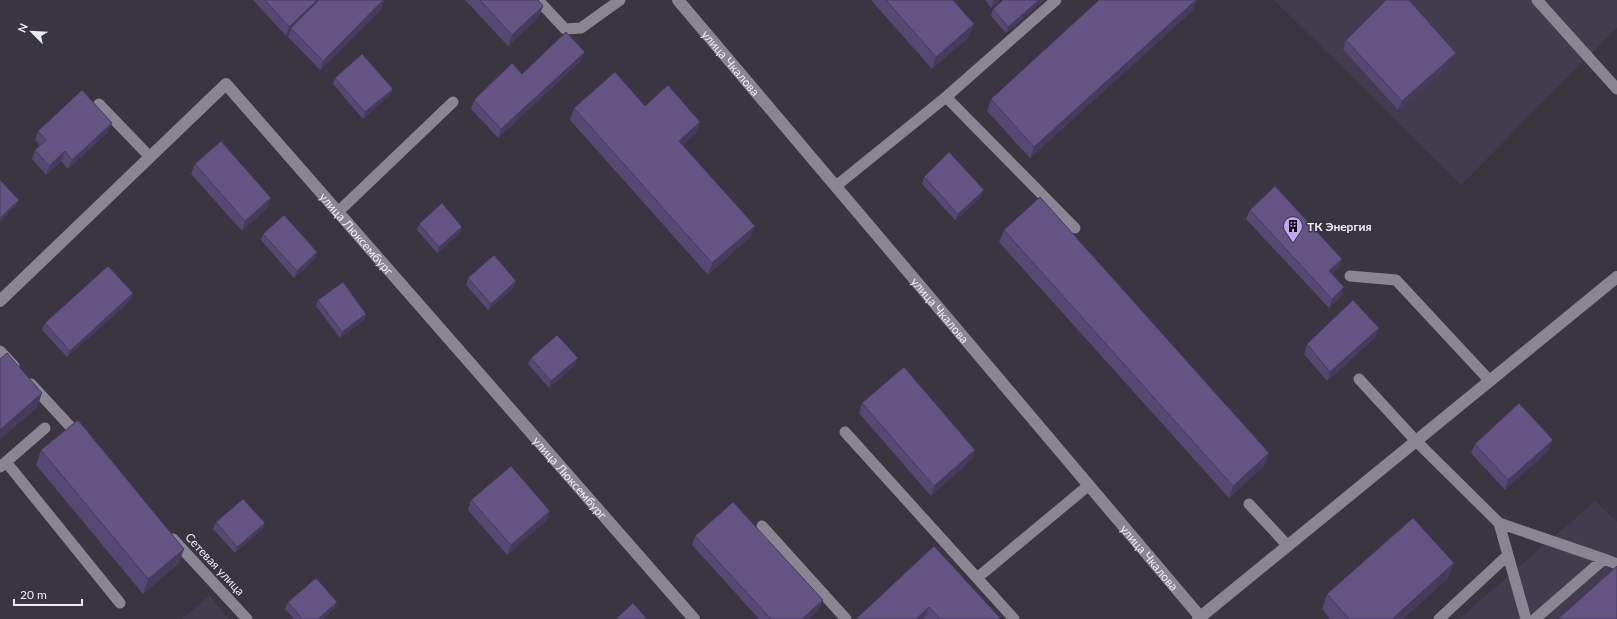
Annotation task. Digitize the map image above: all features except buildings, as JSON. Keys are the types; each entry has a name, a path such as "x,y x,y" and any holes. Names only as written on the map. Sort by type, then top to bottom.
{"street":[{"name":"улица Чкалова","path":"678,0 1201,618"},
{"name":"улица Люксембург","path":"0,301 226,84 694,619"},
{"path":"1201,618 1617,277"}],"lane":[{"path":"538,0 565,29 581,28 620,0"},
{"path":"836,186 946,97 1056,0"},
{"path":"1537,0 1617,89"},
{"path":"946,97 1075,228"},
{"path":"338,212 453,102"},
{"path":"99,104 150,157"},
{"path":"1350,276 1396,280 1490,381"},
{"path":"0,351 85,443"},
{"path":"1358,379 1416,441 1499,522 1617,564"},
{"path":"45,428 3,465 120,603"},
{"path":"845,432 1014,619"},
{"path":"977,578 1089,485"},
{"path":"1249,504 1288,546"},
{"path":"1499,522 1526,619"},
{"path":"762,526 846,619"},
{"name":"Сетевая улица","path":"165,530 247,619"},
{"path":"1440,619 1508,555"},
{"path":"1535,619 1604,559"}],"shaded area":[{"path":"1274,0 1617,0 1617,28 1461,185"},
{"path":"1595,501 1617,522 1617,619 1459,619"},
{"path":"209,596 229,619 182,619"}],"place":[{"name":"ТК Энергия","path":"1293,243"}]}
